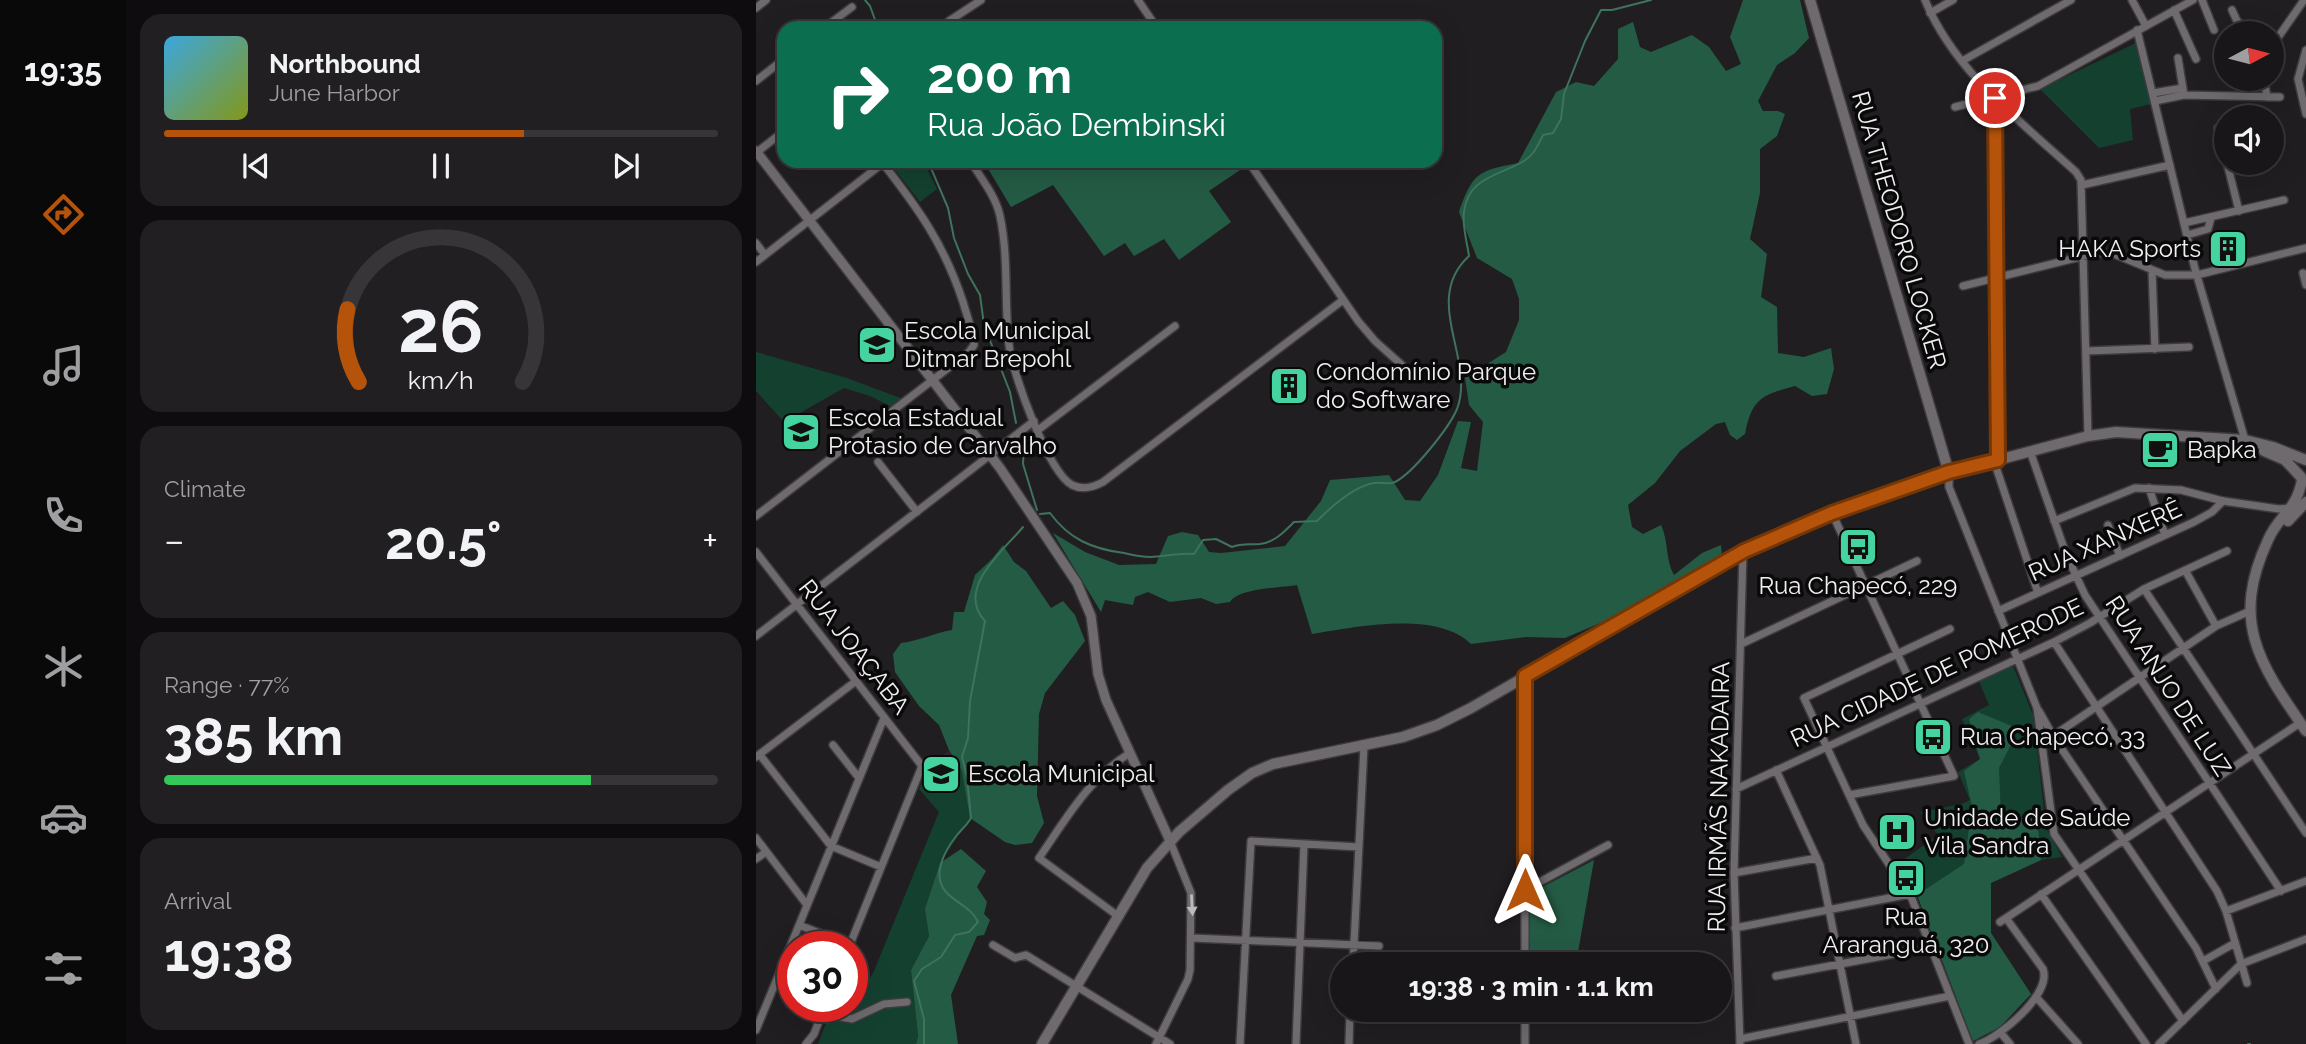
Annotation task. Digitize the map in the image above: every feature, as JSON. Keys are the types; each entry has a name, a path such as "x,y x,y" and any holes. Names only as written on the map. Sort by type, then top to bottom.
{"main road":[{"name":"RUA THEODORO LOCKER","path":"1810,0 1949,472"},
{"path":"1042,1044 1141,877 1170,841 1228,790 1252,774 1293,758 1364,746 1403,737 1437,725 1744,551 1832,513 1949,472 2088,436 2116,432 2245,440 2306,460"},
{"path":"2209,438 2271,453 2285,460 2303,481"},
{"path":"2303,727 2263,663 2255,644 2250,611 2252,581 2263,551 2271,533 2299,496 2303,481 2302,470 2306,465"},
{"path":"2263,551 2306,502"}],"street":[{"path":"756,8 766,0"},
{"path":"950,21 981,0"},
{"path":"1138,0 1152,21"},
{"path":"1925,0 1930,13 1962,61 1995,98 2076,172 2082,185 2088,436"},
{"path":"1930,13 1952,0"},
{"path":"1962,61 2071,0"},
{"path":"2132,0 2146,26"},
{"path":"2202,0 2214,30"},
{"path":"2284,29 2304,0"},
{"path":"1955,107 2039,86 2189,1"},
{"path":"833,21 852,6"},
{"path":"2174,10 2196,59"},
{"path":"2232,10 2237,21"},
{"path":"2137,30 2197,275 2245,440"},
{"path":"2306,50 2299,70 2306,114"},
{"path":"2178,58 2184,91"},
{"path":"756,80 777,64"},
{"path":"2154,97 2184,91 2280,97"},
{"path":"2266,91 2267,97"},
{"path":"1995,98 1996,460 2038,593"},
{"path":"777,136 756,152 990,456 1084,598 1093,625 1101,687 1191,893 1189,975 1158,1041"},
{"path":"2082,185 2170,165"},
{"path":"756,262 875,168"},
{"path":"756,516 972,350 974,345 961,296 939,241 886,168"},
{"path":"975,168 994,199 1000,218 1011,359 1052,461 1066,481 1076,486 1090,487 1103,482 1343,300"},
{"path":"1253,168 1343,300 1375,341 1404,366"},
{"path":"2230,175 2239,211"},
{"path":"2184,223 2284,200"},
{"path":"2187,235 2208,229 2211,218"},
{"path":"756,243 765,255"},
{"path":"1963,286 2084,254 2114,254 2173,276 2197,275 2306,248"},
{"path":"2151,270 2155,349"},
{"path":"2303,272 2306,285"},
{"path":"1038,430 1175,326"},
{"path":"2086,351 2189,348"},
{"path":"756,636 1034,421"},
{"name":"RUA ANJO DE LUZ","path":"2030,452 2075,576 2281,891"},
{"path":"878,462 917,512"},
{"path":"1949,472 1949,487 2037,708 2203,961 2216,989"},
{"path":"2054,521 2130,489 2148,488 2189,491 2223,501 2279,509 2291,508"},
{"path":"2148,488 2165,535"},
{"name":"RUA XANXERÊ","path":"1998,611 2165,535 2212,512 2223,501"},
{"path":"2279,509 2281,520"},
{"path":"1832,513 1954,776 1849,795"},
{"path":"2108,526 2120,556"},
{"name":"RUA IRMÃS NAKADAIRA","path":"1740,1041 1734,873 1744,551"},
{"name":"RUA CIDADE DE POMERODE","path":"1736,789 2054,642 2144,589 2227,551"},
{"name":"RUA JOAÇABA","path":"756,552 922,766 881,867"},
{"path":"1741,644 1917,561"},
{"path":"2185,570 2216,626"},
{"path":"2144,589 2306,832"},
{"path":"2053,736 2216,626 2250,611"},
{"path":"1950,629 1804,698 1868,835 1910,894 1969,1044"},
{"path":"2054,642 2211,881 2226,911 2247,983"},
{"path":"1525,676 1525,952"},
{"path":"855,931 881,867 831,846 758,756 856,681"},
{"path":"2037,708 2052,829 2057,841 2183,1021"},
{"path":"756,1030 884,718"},
{"path":"1979,1044 2000,1032 2037,998 2045,979 2045,972 2003,920 2254,754 2303,727"},
{"path":"833,745 859,778"},
{"path":"1354,952 1364,746"},
{"path":"1118,916 1039,858 1094,780 1109,766 1130,753"},
{"path":"1776,770 1817,858 1856,1044"},
{"path":"756,838 807,905"},
{"path":"1240,1044 1251,841 1359,847"},
{"path":"1296,1044 1304,844"},
{"path":"1525,890 1608,845"},
{"path":"756,859 766,852"},
{"path":"1734,873 1817,858"},
{"path":"2226,911 2306,881"},
{"path":"1735,928 1910,894"},
{"path":"2041,894 2146,1044"},
{"path":"799,925 813,931"},
{"path":"1192,938 1379,946"},
{"path":"2159,1044 2241,964 2306,939"},
{"path":"2203,961 2235,943"},
{"path":"993,945 1015,958 1026,955 1077,985 1158,1041 1170,1044"},
{"path":"1776,976 1931,947"},
{"path":"1740,1041 1951,996"},
{"path":"2037,998 2078,1044"},
{"path":"868,1012 884,1004 907,1002"},
{"path":"806,1044 812,1038 819,1022"},
{"path":"1349,1044 1350,1022"},
{"path":"1525,1022 1525,1044"},
{"path":"2000,1032 2010,1044"}],"shaded area":[{"name":"Escola Municipal","path":"949,750 959,766 948,793 922,782 929,766"}],"green space":[{"path":"1743,0 1800,0 1809,38 1795,53 1777,65 1758,101 1763,111 1785,114 1777,136 1760,149 1760,193 1750,239 1767,254 1761,297 1777,307 1778,353 1804,357 1831,348 1834,369 1827,394 1812,396 1795,386 1774,392 1760,400 1751,413 1745,434 1737,440 1730,435 1725,422 1716,424 1680,451 1655,483 1628,505 1632,527 1643,534 1661,525 1674,575 1702,553 1721,545 1722,557 1619,615 1565,638 1526,637 1471,644 1438,627 1417,624 1372,625 1312,634 1297,585 1251,591 1235,597 1230,602 1216,604 1201,598 1170,602 1148,592 1135,597 1133,605 1105,600 1101,612 1053,533 1085,552 1119,565 1156,564 1168,536 1182,532 1198,535 1209,552 1285,546 1321,501 1330,480 1389,475 1405,500 1420,501 1438,475 1458,421 1471,422 1461,468 1477,471 1483,422 1469,405 1465,378 1506,352 1519,320 1519,299 1512,279 1477,258 1459,212 1468,189 1478,176 1485,172 1518,163 1556,92 1576,82 1594,86 1618,59 1618,29 1633,22 1640,47 1651,52 1692,35 1709,47 1726,71 1741,64 1730,37"},
{"path":"2138,42 2151,104 2130,109 2133,140 2099,148 2040,89"},
{"path":"893,168 926,168 937,189 920,202"},
{"path":"988,168 1240,170 1209,191 1231,222 1179,260 1164,239 1134,256 1125,243 1104,256 1053,185 1011,207"},
{"path":"756,352 847,378 903,399 894,408 870,396 844,388 784,422 756,391"},
{"path":"1003,545 1014,562 1026,571 1051,608 1063,601 1075,615 1085,641 1045,693 1039,714 1037,796 1044,823 1032,843 1015,845 1005,842 970,818 962,771 949,750 939,725 919,706 895,672 893,654 901,643 952,630 954,612 964,612 975,575"},
{"path":"2013,666 2033,715 2046,828 2062,857 2041,860 1991,883 1991,933 2031,994 2000,1027 1973,1041 1917,895 1896,865 1938,835 1920,812 1970,800 1958,772 1980,759 1962,719 1989,705 1978,679"},
{"path":"1978,712 2019,729 1999,768 2001,818 2037,818 2041,860 1991,883 1991,933 2031,994 2000,1027 1973,1041 1917,895 1964,864 1972,807 1964,771 1980,759 1969,719"},
{"path":"959,766 963,771 970,818 940,863 926,909 929,936 911,970 918,1036 916,1044 818,1044 826,1022 868,1022 868,982 939,812 919,789 922,782 948,793"},
{"path":"961,849 986,871 977,887 987,902 984,914 990,920 984,935 977,936 951,995 958,1044 916,1044 918,1036 911,970 929,936 925,909 940,863"},
{"path":"1594,860 1578,952 1529,952 1529,894"}],"waterway":[{"path":"865,0 875,21"},
{"path":"1040,514 1050,513 1073,536 1102,549 1148,557 1194,554 1203,540 1216,539 1232,547 1270,541 1294,522 1317,521 1359,488 1374,483 1393,483 1403,477 1430,449 1457,409 1461,390 1460,370 1449,311 1450,291 1455,273 1469,256 1464,223 1467,200 1478,184 1527,159 1543,135 1553,133 1561,119 1564,94 1585,41 1601,10 1612,10 1651,0"},
{"path":"931,168 948,208 954,238 968,274 980,295 984,325 1010,392 1016,423"},
{"path":"1024,446 1023,464 1037,510"},
{"path":"924,1044 924,1019 914,981 922,969 941,957 955,935 969,932 978,922 972,913 946,892 940,878 944,855 971,818 962,757 968,738 970,701 985,621 977,609 975,596 985,571 1023,527"}],"place":[{"name":"HAKA Sports","path":"2228,249"},
{"name":"Escola Municipal Ditmar Brepohl","path":"877,345"},
{"name":"Condomínio Parque do Software","path":"1289,386"},
{"name":"Escola Estadual Protasio de Carvalho","path":"801,432"},
{"name":"Bapka","path":"2160,450"},
{"name":"Rua Chapecó, 229","path":"1858,547"},
{"name":"Rua Chapecó, 33","path":"1933,737"},
{"name":"Escola Municipal","path":"941,774"},
{"name":"Unidade de Saúde Vila Sandra","path":"1897,832"},
{"name":"Rua Araranguá, 320","path":"1906,878"}],"route":[{"path":"1525,890 1525,676 1744,551 1832,513 1949,472 1998,460 1995,98"}]}
